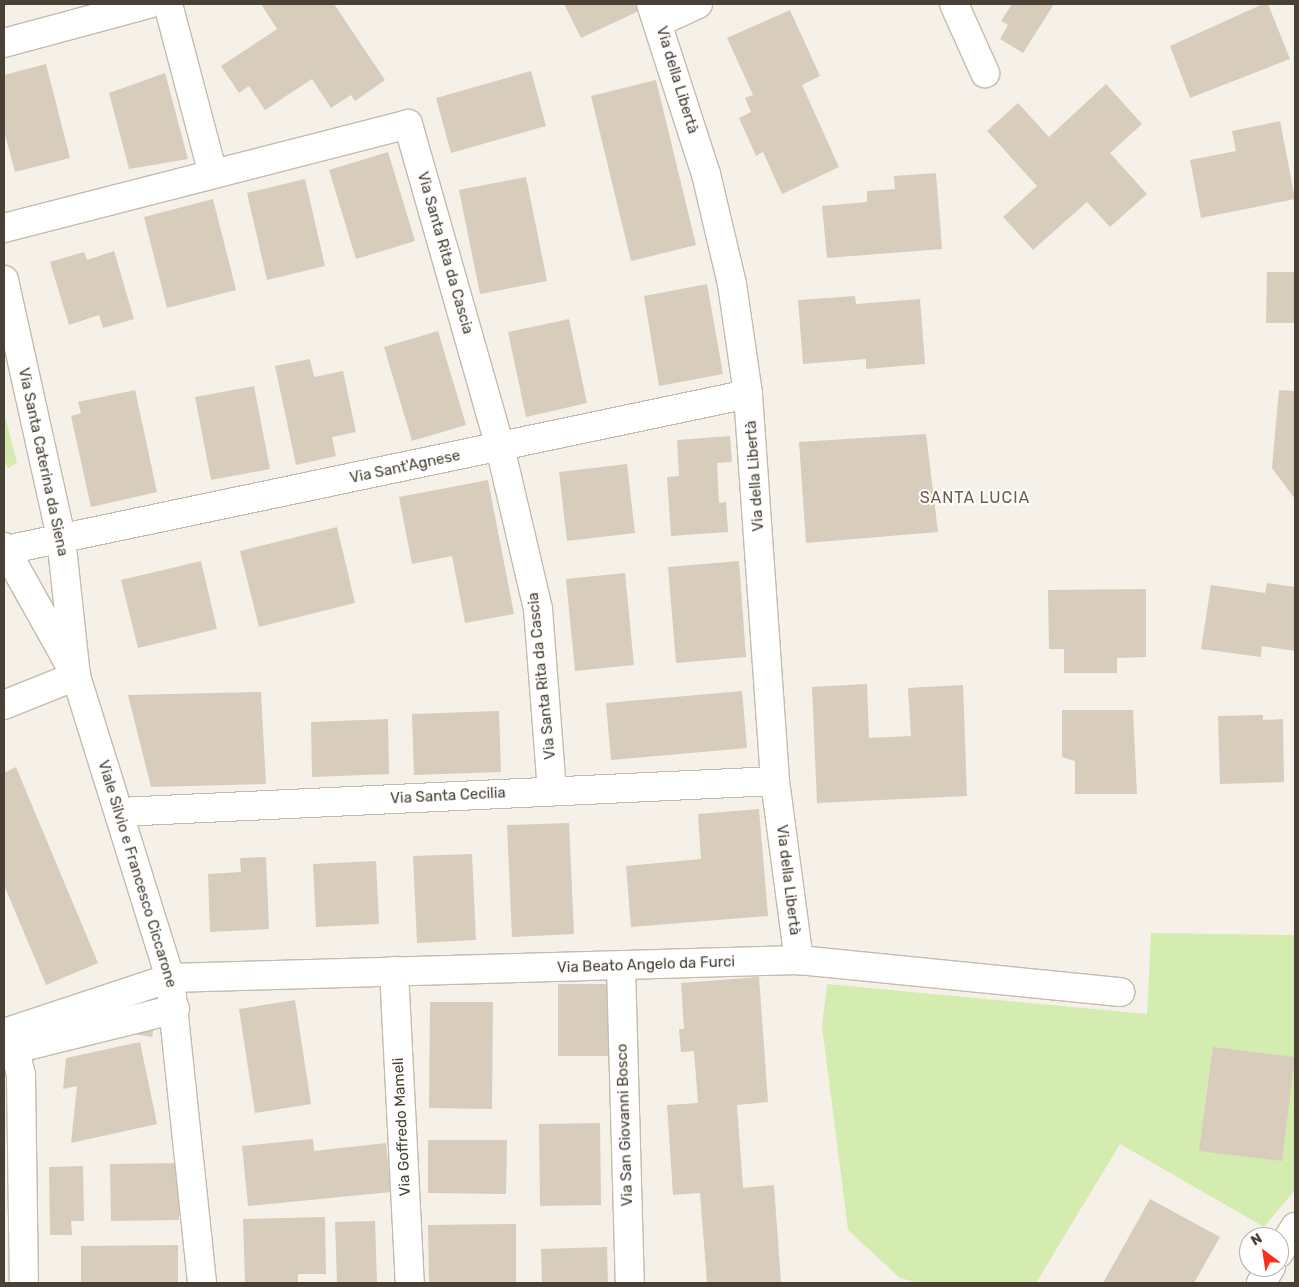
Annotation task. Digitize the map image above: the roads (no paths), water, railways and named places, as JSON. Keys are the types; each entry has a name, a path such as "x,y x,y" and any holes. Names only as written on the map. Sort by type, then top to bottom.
{"street":[{"path":"4,43 150,4"},
{"path":"168,4 213,174"},
{"path":"655,13 698,4"},
{"path":"954,4 985,73"},
{"name":"Via della Libertà","path":"655,13 708,183 732,284 748,394 775,781 799,960"},
{"name":"Via Santa Rita da Cascia","path":"4,228 408,124 500,448 538,609 552,791"},
{"name":"Via Santa Caterina da Siena","path":"4,280 61,538 76,676"},
{"name":"Via Sant'Agnese","path":"5,549 500,448 748,394"},
{"name":"Viale Silvio e Francesco Ciccarone","path":"5,549 76,676 120,812 170,978 175,1009 202,1283"},
{"path":"4,705 76,676"},
{"name":"Via Santa Cecilia","path":"120,812 775,781"},
{"name":"Via Beato Angelo da Furci","path":"7,1040 170,978 394,971 621,967 799,960 1120,992"},
{"name":"Via San Giovanni Bosco","path":"621,967 630,1283"},
{"name":"Via Goffredo Mameli","path":"394,971 410,1283"},
{"path":"24,1283 21,1075 7,1040 175,1009"},
{"path":"4,1203 21,1178"}],"district":[{"name":"SANTA LUCIA","path":"975,498"}]}
